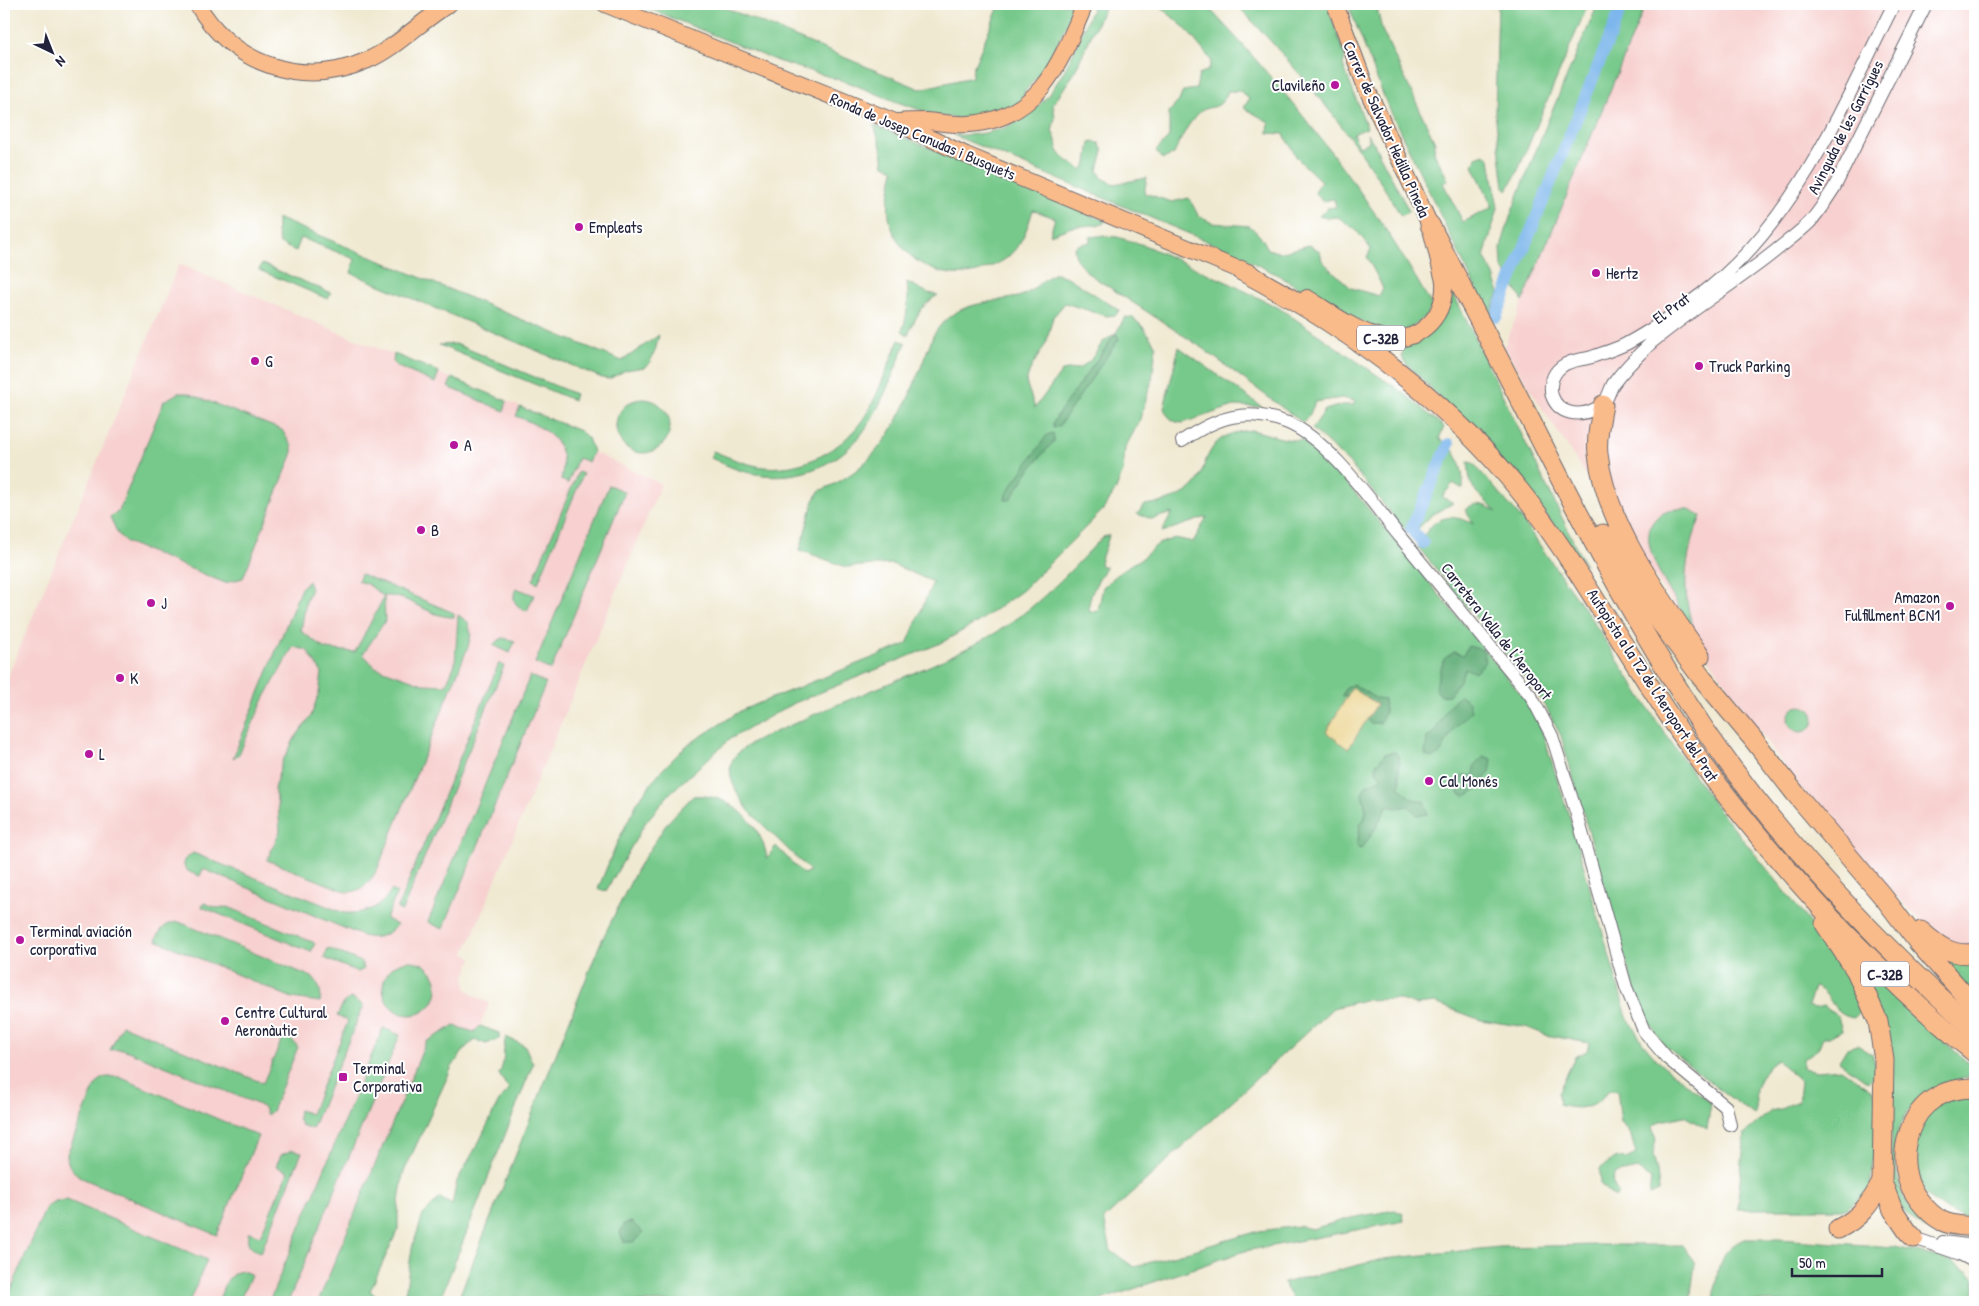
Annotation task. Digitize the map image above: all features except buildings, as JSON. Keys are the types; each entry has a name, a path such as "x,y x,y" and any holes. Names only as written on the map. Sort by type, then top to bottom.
{"highway":[{"name":"C-32B","path":"1430,225 1537,432"},
{"name":"Autopista a la T2 de l'Aeroport del Prat","path":"1240,270 1298,303 1343,332 1424,393 1482,449 1530,504 1580,575 1687,743 1760,840 1801,887 1887,976 1975,1053"},
{"path":"1603,405 1598,437 1598,452 1605,489 1616,517 1645,572 1754,739"},
{"name":"Autopista a la T2 de l'Aeroport del Prat","path":"1537,432 1558,476 1624,598 1679,690 1742,780 1775,824 1818,874 1901,961 1975,1030"},
{"path":"1537,432 1566,472 1643,599 1702,678 1754,739 1795,793 1885,899 1917,941 1975,1007"},
{"path":"1801,887 1856,971 1878,1021 1884,1060 1882,1182 1893,1210 1914,1238"},
{"path":"1885,899 1940,947 1956,953 1975,953"},
{"path":"1975,1088 1956,1089 1934,1098 1920,1113 1909,1131 1905,1153 1907,1177 1916,1195 1928,1209 1941,1220 1958,1226 1975,1227"},
{"path":"1838,1229 1862,1214 1882,1182"}],"main road":[{"path":"197,4 214,28 238,50 254,60 283,70 301,72 321,72 349,67 368,60 388,49 449,4"},
{"name":"Ronda de Josep Canudas i Busquets","path":"605,4 895,122 966,156 1240,270"},
{"path":"895,122 925,121 966,125 984,123 1015,112 1038,93 1047,82 1060,61 1085,4"},
{"name":"Carrer de Salvador Hedilla Pineda","path":"1335,4 1365,85 1430,225"},
{"name":"C-32B","path":"1240,270 1271,278 1372,335 1396,340 1414,335 1424,329 1432,321 1443,301 1444,281 1430,225"}],"street":[{"name":"Avinguda de les Garrigues","path":"1603,405 1582,414 1564,411 1552,397 1551,384 1554,375 1565,364 1605,353 1627,343 1693,301 1712,287 1732,268 1776,219 1826,140 1894,4"},
{"name":"Avinguda de les Garrigues","path":"1774,252 1808,223 1834,188 1926,4"},
{"name":"El Prat","path":"1603,405 1614,383 1642,351 1774,252"},
{"name":"Carretera Vella de l'Aeroport","path":"1182,441 1203,427 1220,420 1237,415 1254,414 1289,424 1309,436 1347,472 1518,682 1542,714 1552,736 1577,815 1626,987 1644,1031 1667,1058 1726,1106 1730,1125"},
{"path":"1914,1238 1975,1246"},
{"path":"1914,1238 1960,1254 1975,1262"}],"shaded area":[{"path":"1646,4 1975,4 1975,946 1963,947 1934,935 1865,863 1803,791 1745,712 1551,422 1504,347"},
{"path":"179,264 345,335 580,431 588,438 593,452 661,484 465,953 472,958 465,976 466,988 473,995 489,1003 480,1026 474,1032 426,1043 318,1302 4,1302 4,675 8,676"}],"green space":[{"path":"638,4 716,4 920,89 972,77 973,68 1000,4 1075,4 1054,52 1044,69 1025,91 1022,100 1004,111 965,119 938,116 850,83 777,61"},
{"path":"1094,4 1106,4 1073,75 1053,104 1055,118 1052,132 1059,152 1069,162 1082,170 1087,163 1090,142 1099,143 1103,151 1098,170 1102,178 1114,184 1147,178 1144,193 1172,202 1189,198 1198,215 1212,223 1250,226 1262,238 1268,249 1280,253 1309,245 1320,251 1322,261 1351,288 1379,296 1383,288 1367,257 1371,249 1356,230 1338,217 1327,218 1319,216 1327,208 1336,207 1334,199 1322,201 1315,193 1321,181 1297,158 1284,134 1268,133 1269,122 1244,108 1249,99 1240,91 1228,91 1221,103 1199,113 1188,127 1174,154 1163,159 1156,151 1169,137 1169,112 1179,101 1183,91 1196,89 1199,74 1209,70 1211,60 1185,28 1157,4 1205,4 1299,111 1356,186 1383,225 1432,306 1427,315 1410,329 1385,332 1341,313 1278,275 1223,248 953,135 984,133 1009,126 1030,114 1046,97 1060,77 1072,55"},
{"path":"1236,4 1327,4 1345,56 1343,65 1367,128 1353,134 1359,146 1369,142 1367,134 1373,142 1409,211 1401,216 1365,159 1325,105 1282,53"},
{"path":"1348,4 1376,4 1382,30 1435,142 1434,152 1448,180 1443,183 1463,222 1493,207 1473,166 1476,157 1484,154 1490,159 1498,208 1484,257 1494,275 1499,293 1489,316 1386,102"},
{"path":"1498,4 1588,4 1516,175 1507,190 1504,187 1495,113"},
{"path":"1598,4 1646,4 1523,301 1502,267 1501,247 1511,214 1549,118"},
{"path":"874,125 1105,221 1103,224 1072,227 1050,235 1055,218 1033,210 1019,244 1009,256 1000,262 973,273 958,274 928,268 904,249 896,237 890,222 889,202 894,169 884,165 882,150"},
{"path":"277,218 622,361 659,335 655,351 649,364 645,367 626,370 609,379 602,378 351,273 355,259 301,238 296,251 280,244 277,232"},
{"path":"1090,237 1117,237 1144,245 1279,308 1405,394 1444,427 1439,439 1451,448 1459,460 1463,489 1453,483 1442,497 1453,503 1432,515 1410,536 1349,463 1312,429 1325,410 1342,405 1353,405 1355,401 1342,398 1315,402 1310,414 1303,423 1198,345 1089,274 1076,259 1074,248 1090,242"},
{"path":"262,264 331,293 328,299 259,270"},
{"path":"1056,273 1069,278 1119,310 1116,315 1106,316 1065,303 1053,317 1046,343 1031,368 1026,382 1035,408 1062,371 1080,368 1090,361 1103,342 1116,333 1125,317 1133,318 1144,328 1156,346 1152,380 1139,422 1125,448 1123,471 1116,489 1103,510 1023,590 978,622 941,643 792,704 730,739 670,793 645,823 606,891 598,889 616,845 638,801 659,773 686,746 742,710 907,644 933,582 892,564 846,567 800,550 813,503 819,491 843,479 863,464 893,428 914,384 933,336 947,318 973,305 1021,296"},
{"path":"907,282 928,293 938,295 920,312 908,335 902,331 908,307"},
{"path":"1453,293 1585,565 1511,471 1404,361 1402,356 1404,348 1441,319 1446,312"},
{"path":"1116,333 1119,339 1059,426 1053,428 1053,423 1060,411"},
{"path":"899,340 906,343 871,420 859,437 831,461 814,469 778,476 739,470 711,458 713,451 740,462 773,468 805,463 834,448 858,426 872,405"},
{"path":"456,344 575,394 573,400 439,345"},
{"path":"1179,347 1262,407 1234,406 1183,423 1171,419 1164,408"},
{"path":"394,354 439,372 435,383 398,367 393,363"},
{"path":"452,378 507,401 504,411 448,387"},
{"path":"178,393 187,393 282,430 292,446 292,455 243,578 225,583 126,542 118,534 110,517 119,511 164,401"},
{"path":"638,399 648,399 658,403 666,411 670,426 666,441 658,449 648,453 638,453 628,449 620,441 616,431 616,421 620,411 628,403"},
{"path":"520,407 580,431 588,438 593,452 588,462 578,458 568,483 561,480 562,455 554,438 537,426 516,416"},
{"path":"1251,430 1283,439 1302,440 1342,478 1529,704 1539,722 1571,822 1627,1017 1643,1043 1660,1063 1711,1103 1707,1129 1684,1116 1661,1121 1652,1127 1656,1139 1653,1154 1659,1191 1649,1195 1651,1179 1637,1169 1615,1174 1612,1182 1618,1193 1615,1197 1600,1184 1600,1169 1614,1158 1626,1159 1636,1154 1631,1136 1621,1122 1617,1090 1609,1090 1598,1101 1581,1108 1559,1105 1558,1093 1575,1057 1587,1051 1589,1043 1546,1035 1526,1027 1481,1020 1435,1003 1416,1005 1397,999 1364,1000 1333,1008 1104,1219 1111,1251 1134,1267 1259,1231 1299,1226 1312,1229 1351,1218 1395,1210 1403,1214 1404,1221 1245,1251 1095,1302 457,1302 600,944 638,867 668,822 693,796 719,799 731,805 751,822 764,845 767,858 776,846 803,874 810,871 745,805 733,784 730,770 731,763 740,751 761,738 956,654 997,632 1046,595 1103,537 1109,535 1100,565 1106,567 1094,589 1089,606 1090,612 1098,611 1103,587 1158,544 1175,538 1193,542 1207,517 1162,532 1172,513 1152,519 1137,514 1145,505 1166,501 1187,492 1199,480 1206,460 1218,441 1235,433"},
{"path":"1053,433 1054,441 1030,469 1010,500 1005,500 1006,494 1047,435"},
{"path":"1468,462 1473,463 1520,517 1592,620 1660,726 1714,804 1785,891 1845,970 1861,1011 1854,1018 1846,1016 1835,1008 1825,993 1814,987 1808,1006 1815,1008 1824,1006 1838,1017 1842,1030 1829,1037 1823,1037 1818,1049 1803,1059 1803,1068 1817,1071 1841,1069 1872,1090 1879,1102 1870,1189 1846,1209 1737,1209 1745,1133 1771,1111 1781,1109 1799,1100 1801,1081 1777,1060 1764,1073 1757,1086 1754,1115 1663,1044 1643,1012 1632,982 1561,736 1535,690 1418,547 1428,530 1440,520 1455,518 1474,524 1465,510 1473,505 1485,506 1497,512 1477,493 1470,482"},
{"path":"578,472 583,474 538,583 533,580"},
{"path":"609,485 625,492 551,670 535,663"},
{"path":"1676,509 1687,509 1701,516 1690,548 1686,576 1690,619 1695,636 1659,572 1650,546 1649,534 1652,523 1661,514"},
{"path":"361,574 454,613 454,617 436,614 402,599 384,596 385,621 363,654 375,667 423,684 446,685 455,664 458,615 468,622 471,634 468,647 377,870 365,886 353,892 347,892 267,860 280,831 278,804 274,789 282,762 295,738 311,716 319,693 322,673 307,650 293,647 264,699 239,754 233,758 301,588 308,581 311,589 306,601 301,631 325,649 355,652 384,597 369,585 358,581"},
{"path":"516,588 534,595 527,611 515,603"},
{"path":"503,638 515,641 510,653 493,645"},
{"path":"1468,646 1483,650 1485,662 1475,673 1465,668 1460,680 1449,695 1441,696 1435,688 1444,659 1454,652 1463,655"},
{"path":"499,663 504,666 402,911 397,909"},
{"path":"530,676 546,683 443,929 428,922"},
{"path":"1353,684 1375,698 1384,699 1385,712 1380,723 1370,723 1352,694 1342,696 1345,689"},
{"path":"1460,695 1468,701 1471,711 1453,730 1440,754 1432,758 1425,755 1427,738 1435,731 1446,710"},
{"path":"1801,706 1810,710 1814,719 1810,728 1801,732 1792,728 1788,719 1792,710"},
{"path":"1395,752 1400,761 1399,787 1412,799 1424,801 1428,814 1417,815 1409,806 1396,808 1387,806 1382,818 1361,849 1357,847 1360,825 1366,810 1362,794 1366,785 1382,778 1376,771 1376,765 1385,754"},
{"path":"1484,756 1492,759 1490,773 1473,792 1465,796 1459,793 1458,783 1463,775 1474,776 1474,766"},
{"path":"193,853 344,913 371,909 382,902 391,890 397,893 386,919 397,925 390,932 382,936 363,936 203,869 200,876 190,873 184,867 184,860"},
{"path":"204,903 217,908 228,907 315,943 311,952 202,907"},
{"path":"179,922 312,977 319,988 320,1002 292,998 156,940 165,927"},
{"path":"328,948 361,962 364,969 358,972 324,958"},
{"path":"1941,956 1975,957 1975,996"},
{"path":"405,961 415,961 425,965 433,973 437,988 433,1003 425,1011 415,1015 405,1015 395,1011 387,1003 383,993 383,983 387,973 395,965"},
{"path":"1866,972 1975,1069 1975,1077 1956,1080 1939,1086 1912,1106 1903,1120 1897,1136 1895,1154 1897,1173 1903,1196 1916,1213 1956,1238 1947,1238 1936,1234 1924,1228 1909,1216 1899,1202 1893,1187 1890,1100"},
{"path":"351,998 363,1006 312,1129 301,1125 298,1118 299,1110 311,1114 348,1021 337,1016 344,1002"},
{"path":"122,1025 263,1083 285,1032 298,1047 272,1111 267,1115 264,1108 257,1104 123,1049 110,1050"},
{"path":"454,1026 474,1032 480,1026 499,1033 499,1039 486,1044 476,1040 467,1046 452,1067 403,1174 398,1209 398,1229 370,1291 376,1296 367,1302 318,1302 426,1042"},
{"path":"383,1028 400,1035 288,1302 269,1302"},
{"path":"506,1037 525,1046 533,1064 439,1302 404,1302 412,1248 423,1215 440,1198 452,1205 457,1181 499,1101 509,1090 499,1074"},
{"path":"1857,1045 1872,1054 1875,1064 1875,1076 1868,1082 1839,1061 1847,1048"},
{"path":"119,1077 258,1136 217,1235 84,1179 71,1169 67,1154 95,1086 102,1078"},
{"path":"1975,1094 1975,1217 1968,1217 1950,1212 1936,1203 1925,1192 1913,1165 1912,1150 1915,1136 1922,1122 1932,1109 1947,1100"},
{"path":"292,1150 302,1152 261,1252 257,1251 249,1245 249,1232 260,1236 288,1172 276,1166 281,1155"},
{"path":"67,1200 207,1260 189,1302 6,1302 46,1207 55,1201"},
{"path":"632,1222 643,1233 633,1242 624,1242 620,1233 624,1224"},
{"path":"1744,1239 1778,1239 1894,1247 1950,1260 1969,1272 1975,1279 1975,1302 1714,1302 1717,1273 1723,1257 1735,1244"},
{"path":"1682,1245 1695,1263 1690,1302 1295,1302 1283,1283 1384,1259 1499,1247"},
{"path":"241,1271 251,1275 239,1302 218,1302 228,1279"}],"sand":[{"path":"1352,688 1377,704 1348,749 1326,732"}],"waterway":[{"path":"1496,317 1623,4"},
{"path":"1423,543 1411,529 1449,444"}],"place":[{"name":"Clavileño","path":"1335,85"},
{"name":"Empleats","path":"579,227"},
{"name":"Hertz","path":"1596,273"},
{"name":"G","path":"255,361"},
{"name":"Truck Parking","path":"1699,366"},
{"name":"A","path":"454,445"},
{"name":"B","path":"421,530"},
{"name":"J","path":"151,603"},
{"name":"Amazon Fulfillment BCN1","path":"1950,606"},
{"name":"K","path":"120,678"},
{"name":"L","path":"89,754"},
{"name":"Cal Monés","path":"1429,781"},
{"name":"Terminal aviación corporativa","path":"20,940"},
{"name":"Centre Cultural Aeronàutic","path":"225,1021"},
{"name":"Terminal Corporativa","path":"343,1077"}]}
